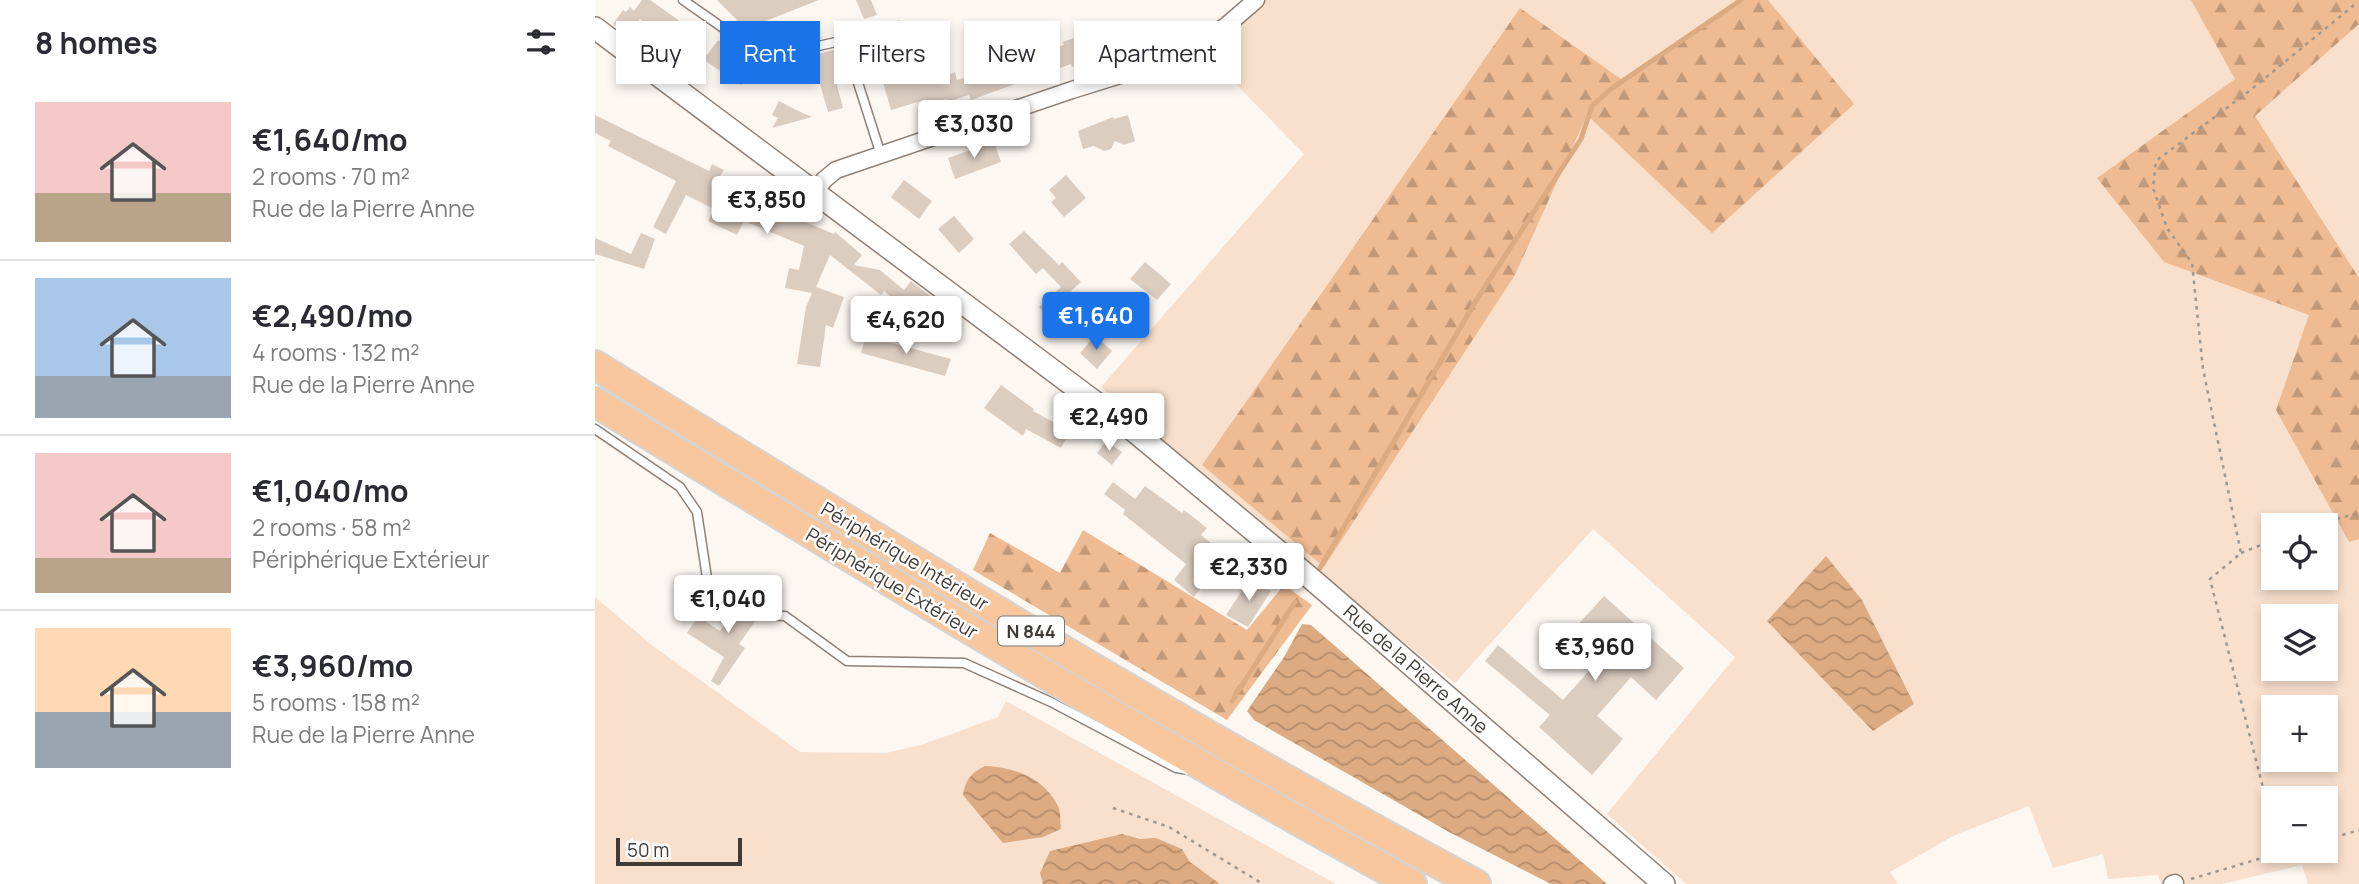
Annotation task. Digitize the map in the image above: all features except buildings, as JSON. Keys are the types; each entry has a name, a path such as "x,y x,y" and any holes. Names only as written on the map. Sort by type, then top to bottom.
{"highway":[{"name":"Périphérique Intérieur","path":"595,365 990,607 1191,725 1475,884"},
{"name":"Périphérique Extérieur","path":"595,402 932,608 1211,772 1412,884"}],"street":[{"path":"815,192 836,170 1181,56 1226,26 1256,0"},
{"name":"Rue de la Pierre Anne","path":"595,28 1135,432 1314,581 1664,884"}],"lane":[{"path":"683,0 755,51 800,56 814,47 836,42 846,46 881,155"},
{"path":"595,429 680,487 697,512 707,578 741,601"},
{"path":"759,615 785,616 847,661 964,663 1051,702 1175,768 1211,772"}],"path":[{"path":"2241,553 2203,369 2192,263 2167,229 2153,188 2156,161 2248,92 2353,6 2355,0"},
{"path":"2338,518 2359,513"},
{"path":"2261,545 2241,553 2210,579 2263,786"},
{"path":"1113,808 1169,827 1263,884"},
{"path":"2338,836 2359,830"},
{"path":"2174,884 2261,858"}],"shaded area":[{"path":"1254,0 2359,0 2359,884 2308,884 2302,865 2222,884 2161,884 2158,875 2108,879 2103,854 2053,868 2029,806 1955,835 1890,872 1898,884 1686,884 1607,814 1735,657 1593,529 1455,683 1315,572 1101,387 1304,154 1236,84 1241,84 1241,21 1232,21"},
{"path":"595,597 653,646 800,752 886,753 924,744 998,717 1006,701 1336,884 595,884"}],"green space":[{"path":"1738,0 1768,0 1854,104 1712,233 1587,115 1515,275 1324,567 1202,465 1520,8 1621,79"},
{"path":"2191,0 2359,0 2359,24 2255,116 2359,278 2359,539 2349,542 2338,522 2338,513 2333,513 2276,410 2309,315 2164,262 2097,178 2235,79"},
{"path":"1083,530 1247,630 1284,585 1312,605 1227,720 973,570 990,533 1060,573"}],"water":[{"path":"1826,556 1862,600 1914,704 1873,731 1767,621"},
{"path":"1302,624 1311,625 1607,884 1551,884 1449,832 1254,720 1247,711 1284,657"},
{"path":"985,766 1017,772 1045,788 1058,806 1061,829 1043,837 1003,843 963,795 970,777"},
{"path":"1122,834 1140,839 1156,838 1182,849 1190,862 1220,884 1043,884 1040,873 1050,851"}],"waterway":[{"path":"1320,568 1477,299 1581,139 1592,106 1611,89 1741,0"},
{"path":"1232,701 1295,602"}]}
